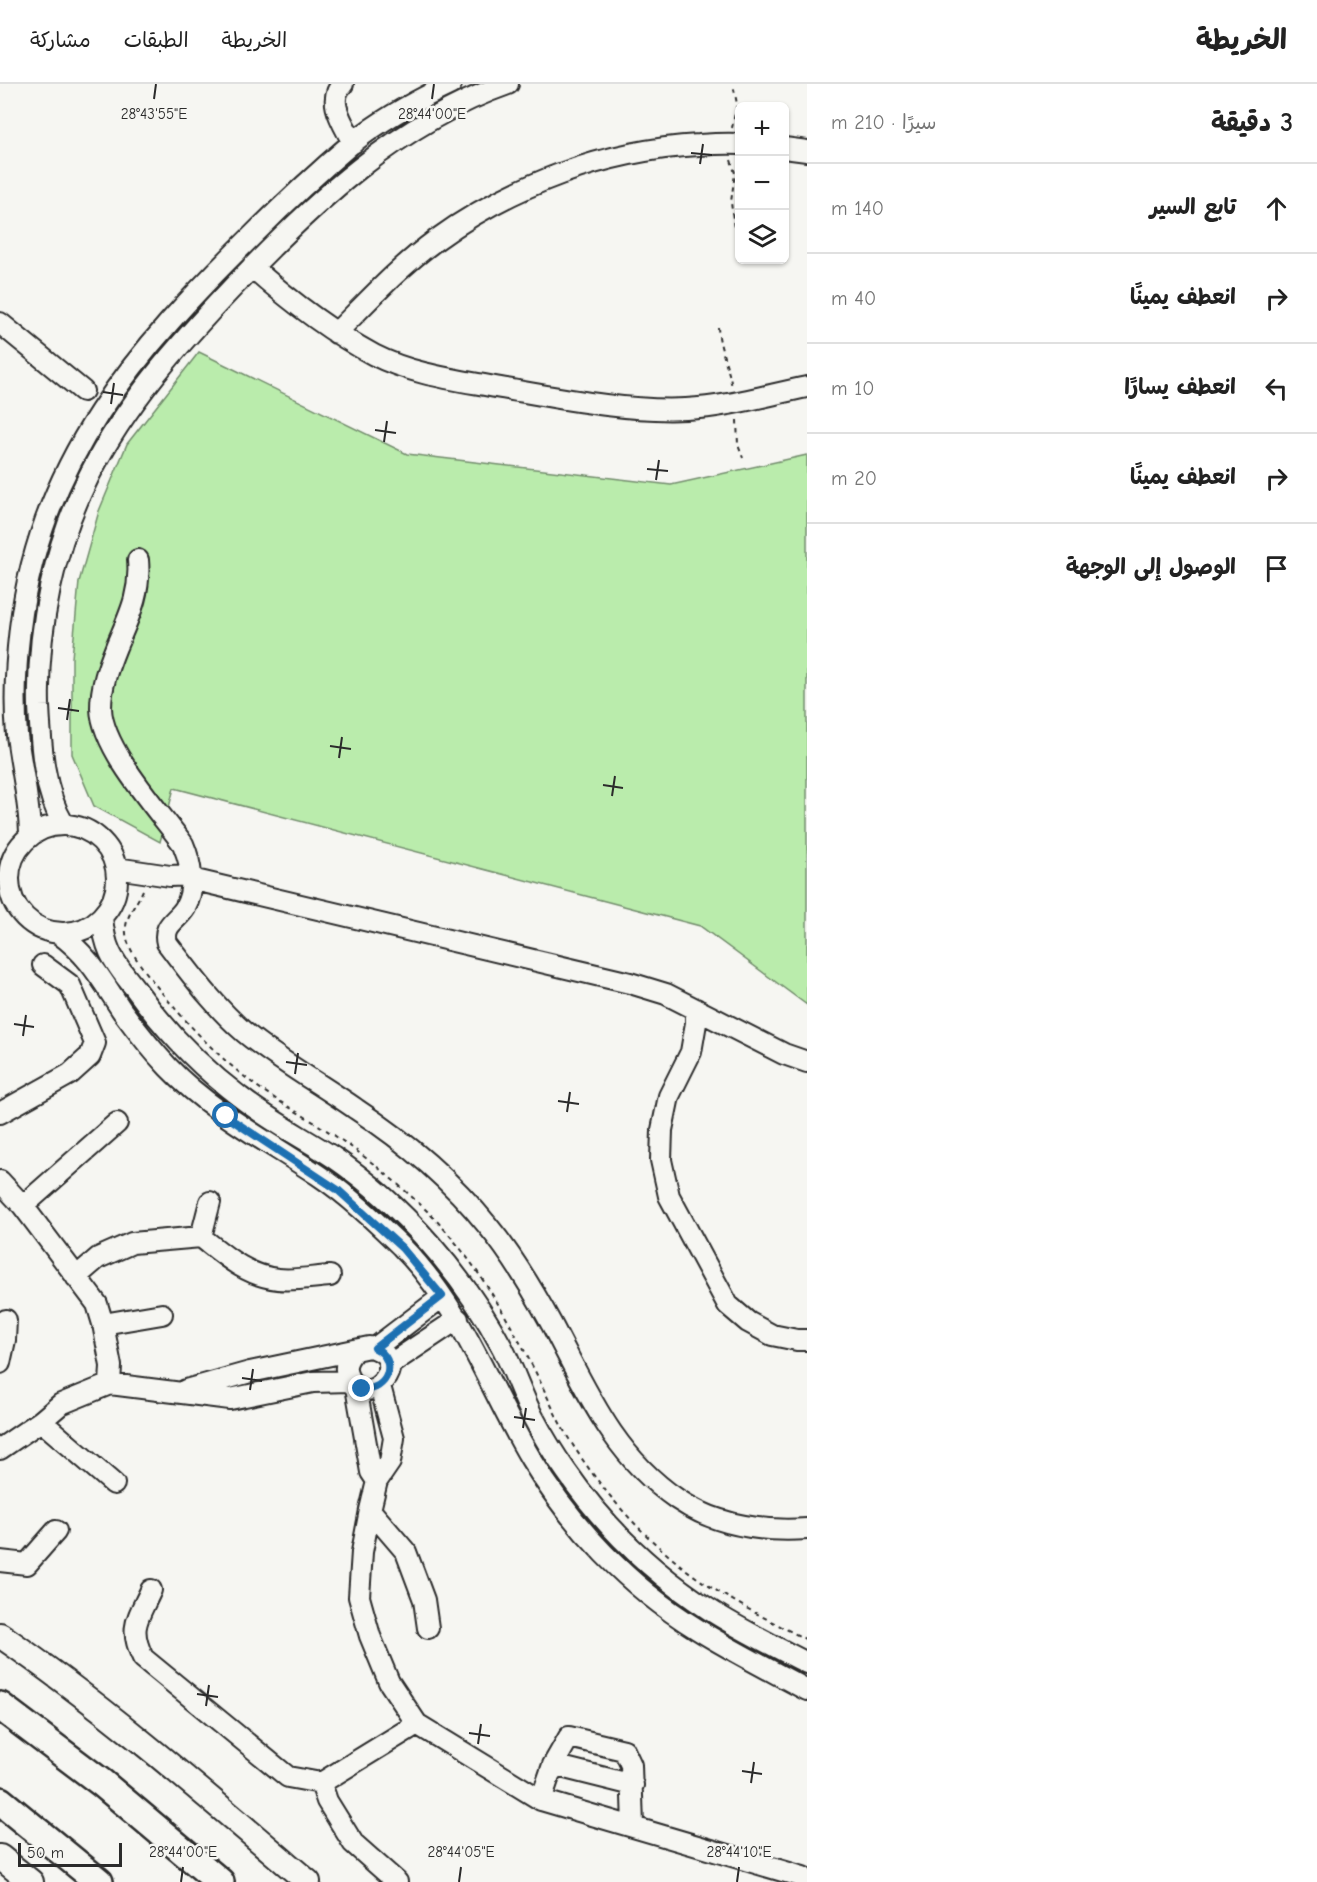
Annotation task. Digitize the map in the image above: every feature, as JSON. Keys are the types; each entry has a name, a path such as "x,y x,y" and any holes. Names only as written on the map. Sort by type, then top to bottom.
{"highway":[{"path":"0,1706 102,1783 220,1882"},
{"path":"0,1801 99,1882"}],"main road":[{"path":"0,1635 88,1698 308,1882"},
{"path":"0,1650 136,1752 289,1882"},
{"path":"0,1857 31,1882"},
{"path":"0,1878 4,1882"}],"street":[{"path":"343,84 337,91 335,100 353,143"},
{"path":"30,836 28,801 17,733 20,628 29,576 45,520 68,467 95,416 136,359 179,309 289,200 353,143 430,94 451,84"},
{"path":"64,825 50,795 40,732 38,682 42,632 67,530 88,478 115,429 154,374 194,328 305,215 348,177 393,144 442,114 508,84"},
{"path":"430,94 442,114"},
{"path":"336,333 395,274 436,240 480,212 526,188 575,168 626,154 678,146 735,144"},
{"path":"789,149 807,151"},
{"path":"252,267 299,307 336,333 376,356 418,372 528,393 637,408 685,409 735,404 807,387"},
{"path":"0,323 83,391"},
{"path":"136,359 154,374"},
{"path":"138,560 140,578 138,595 108,667 102,688 101,711 106,732 115,752 183,844 187,854 191,880 186,905 181,914 168,925 165,937 167,943 202,990 243,1031 290,1066 405,1143 449,1182 488,1226 522,1273 590,1400 613,1437 644,1471 678,1500 718,1520 761,1530 807,1530"},
{"path":"64,825 79,827 92,833 103,843 112,855 117,875 110,906 102,917 82,929 58,933 33,924 22,915 4,879 19,848 30,836 40,830 64,825"},
{"path":"117,875 129,879 191,880 630,983 666,994 784,1054 807,1062"},
{"path":"0,915 22,915"},
{"path":"102,917 105,938 117,964 159,1020 200,1064 242,1099 332,1157 373,1188 446,1262 490,1326 549,1445 587,1500 609,1525 632,1548 683,1591 723,1617 807,1663"},
{"path":"58,933 87,958 143,1039 170,1069 240,1126 338,1190 402,1248 451,1308 531,1458 556,1496 591,1541 624,1573 668,1610 725,1646 807,1690"},
{"path":"0,1113 70,1074 90,1056 95,1043 70,985 43,965"},
{"path":"692,1052 696,1009"},
{"path":"726,1024 701,1040 692,1052 669,1096 662,1130 661,1160 669,1196 728,1305 748,1322 772,1335 807,1340"},
{"path":"22,1206 117,1123"},
{"path":"0,1181 97,1304 111,1366 110,1384"},
{"path":"201,1237 210,1202"},
{"path":"76,1277 98,1258 132,1243 201,1237 231,1261 248,1271 279,1279 330,1276"},
{"path":"375,1348 470,1296"},
{"path":"389,1365 451,1308"},
{"path":"103,1324 162,1314"},
{"path":"0,1363 5,1341 6,1320"},
{"path":"0,1449 41,1421 61,1404 110,1384 230,1400 313,1382 353,1384 368,1390 380,1386 389,1373 389,1365 384,1354 375,1348 364,1347 250,1372 181,1392"},
{"path":"354,1351 346,1365 346,1373 353,1384 371,1472 377,1481"},
{"path":"380,1386 394,1438 390,1462 377,1481 370,1510 362,1552 359,1597 370,1636 389,1682 417,1724 541,1800 803,1877"},
{"path":"41,1421 114,1484"},
{"path":"370,1510 406,1552 424,1600 428,1628"},
{"path":"0,1561 27,1564 56,1531"},
{"path":"151,1590 135,1626 135,1642 143,1659 288,1777 321,1783 417,1724"},
{"path":"541,1800 553,1765 569,1737 624,1750 631,1765 633,1826"},
{"path":"553,1765 633,1785"},
{"path":"321,1783 327,1801 353,1844 397,1882"}],"green space":[{"path":"199,352 407,454 671,485 807,455 807,1005 700,926 174,788 160,842 94,806 72,754 72,658 79,582 99,511 127,444"}],"route":[{"path":"226,1116 338,1190 402,1248 442,1296 375,1348 380,1350 387,1359 389,1373 380,1386 368,1390 362,1389"}]}
